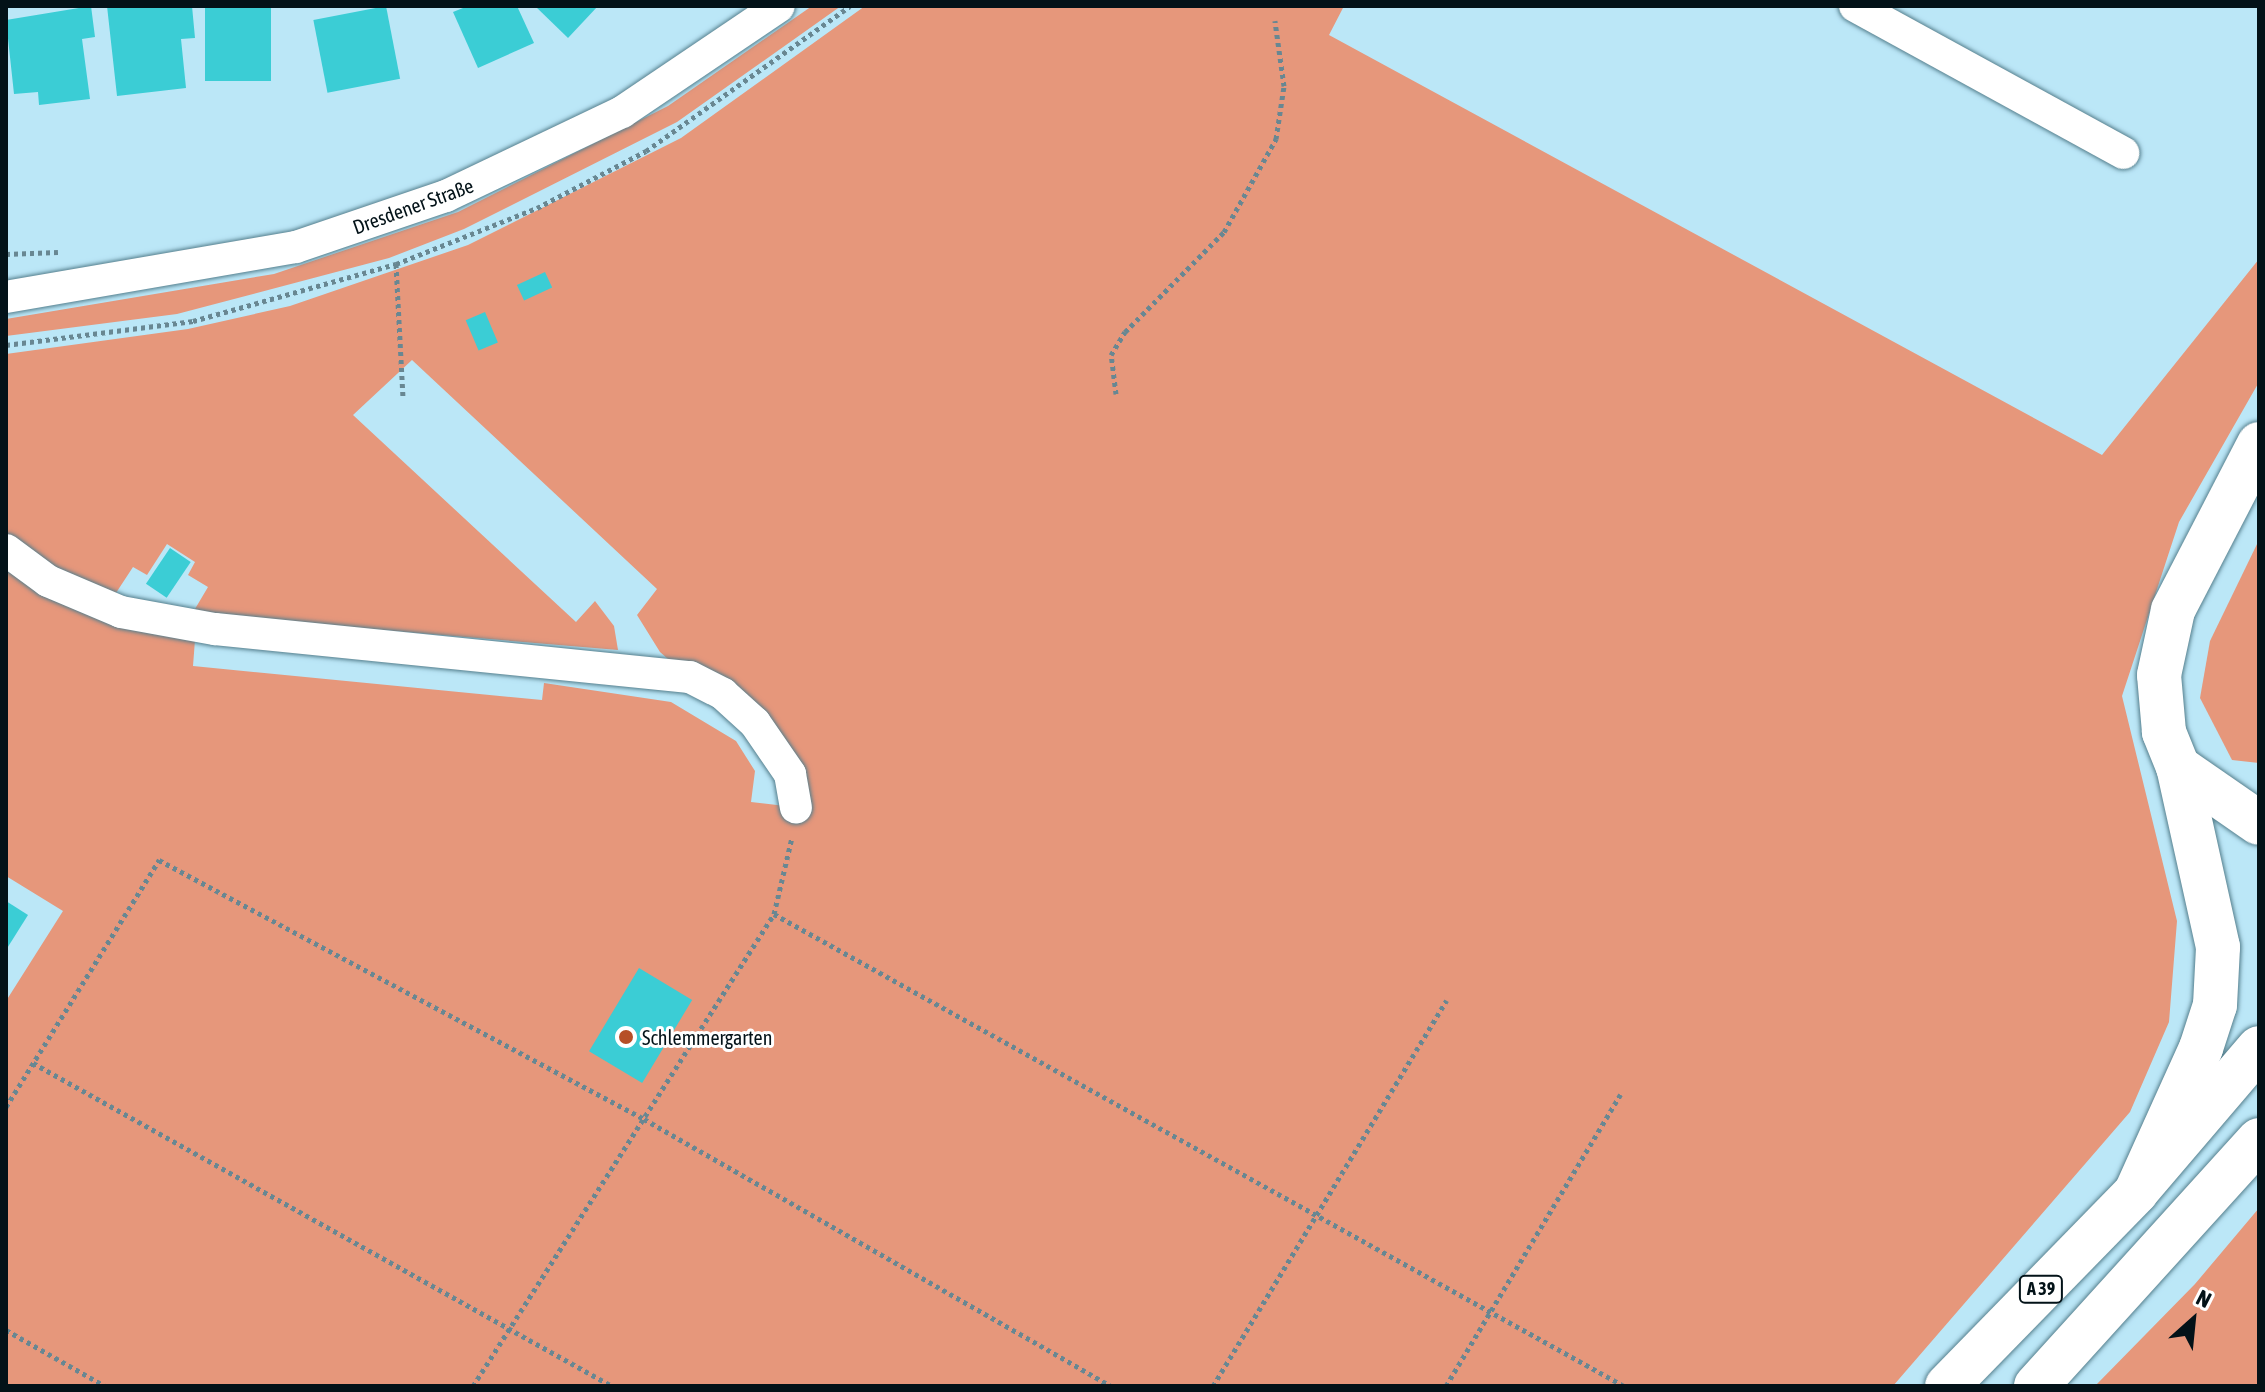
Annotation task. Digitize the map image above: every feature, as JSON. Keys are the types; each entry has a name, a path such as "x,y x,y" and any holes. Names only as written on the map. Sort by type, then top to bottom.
{"highway":[{"path":"2136,1192 2215,1005 2218,947 2178,767 2164,732 2159,675 2173,610 2259,444"},
{"path":"2178,767 2259,823"},
{"name":"A 39","path":"1947,1386 2136,1192 2259,1048"},
{"path":"2036,1386 2259,1140"}],"street":[{"name":"Dresdener Straße","path":"6,297 296,247 446,196 622,112 779,6"},
{"path":"1855,6 2123,153"},
{"path":"6,550 48,581 136,615 690,677 723,694 755,723 790,774 796,807"}],"path":[{"path":"1116,394 1111,355 1224,232 1276,139 1284,86 1275,21"},
{"path":"6,254 70,252"},
{"path":"396,264 403,399"},
{"path":"473,1386 774,914 796,807"},
{"path":"6,1107 159,860 644,1119 1111,1386"},
{"path":"774,914 1319,1217 1493,1310 1624,1386"},
{"path":"1213,1386 1319,1217 1447,1000"},
{"path":"33,1063 612,1386"},
{"path":"1446,1386 1621,1094"},
{"path":"6,1330 105,1386"}],"shaded area":[{"path":"812,6 841,6 677,122 464,229 389,258 177,314 6,336 6,319 274,274 458,212 668,106"},
{"path":"865,6 1344,6 1329,35 2102,455 2259,259 2259,382 2179,522 2122,696 2177,921 2169,1022 2130,1112 1893,1386 6,1386 6,1001 63,911 6,876 6,568 195,640 193,666 542,700 544,683 671,702 736,741 755,771 751,802 811,809 803,779 660,652 637,615 657,589 412,360 353,415 576,622 595,601 614,626 618,650 192,614 208,587 188,575 195,562 167,544 147,575 133,567 114,596 73,582 6,538 6,354 188,329 290,306 468,245 681,138"},
{"path":"2259,540 2259,763 2232,760 2200,698 2210,641"},
{"path":"2259,1208 2259,1386 2095,1386 2195,1284"}],"building":[{"path":"91,6 95,37 82,39 90,99 39,105 38,92 14,94 6,20"},
{"path":"107,6 192,6 195,38 181,39 186,88 117,96"},
{"path":"205,6 271,6 271,81 205,81"},
{"path":"386,6 400,79 327,93 313,20"},
{"path":"468,6 517,6 534,43 478,68 453,12"},
{"path":"535,6 598,6 568,38"},
{"path":"545,272 552,287 524,301 517,285"},
{"path":"485,312 498,342 479,351 466,320"},
{"path":"170,548 191,562 167,598 146,584"},
{"path":"6,901 28,915 6,950"},
{"path":"639,968 692,1000 642,1083 589,1051"}],"place":[{"name":"Schlemmergarten","path":"626,1037"}]}
